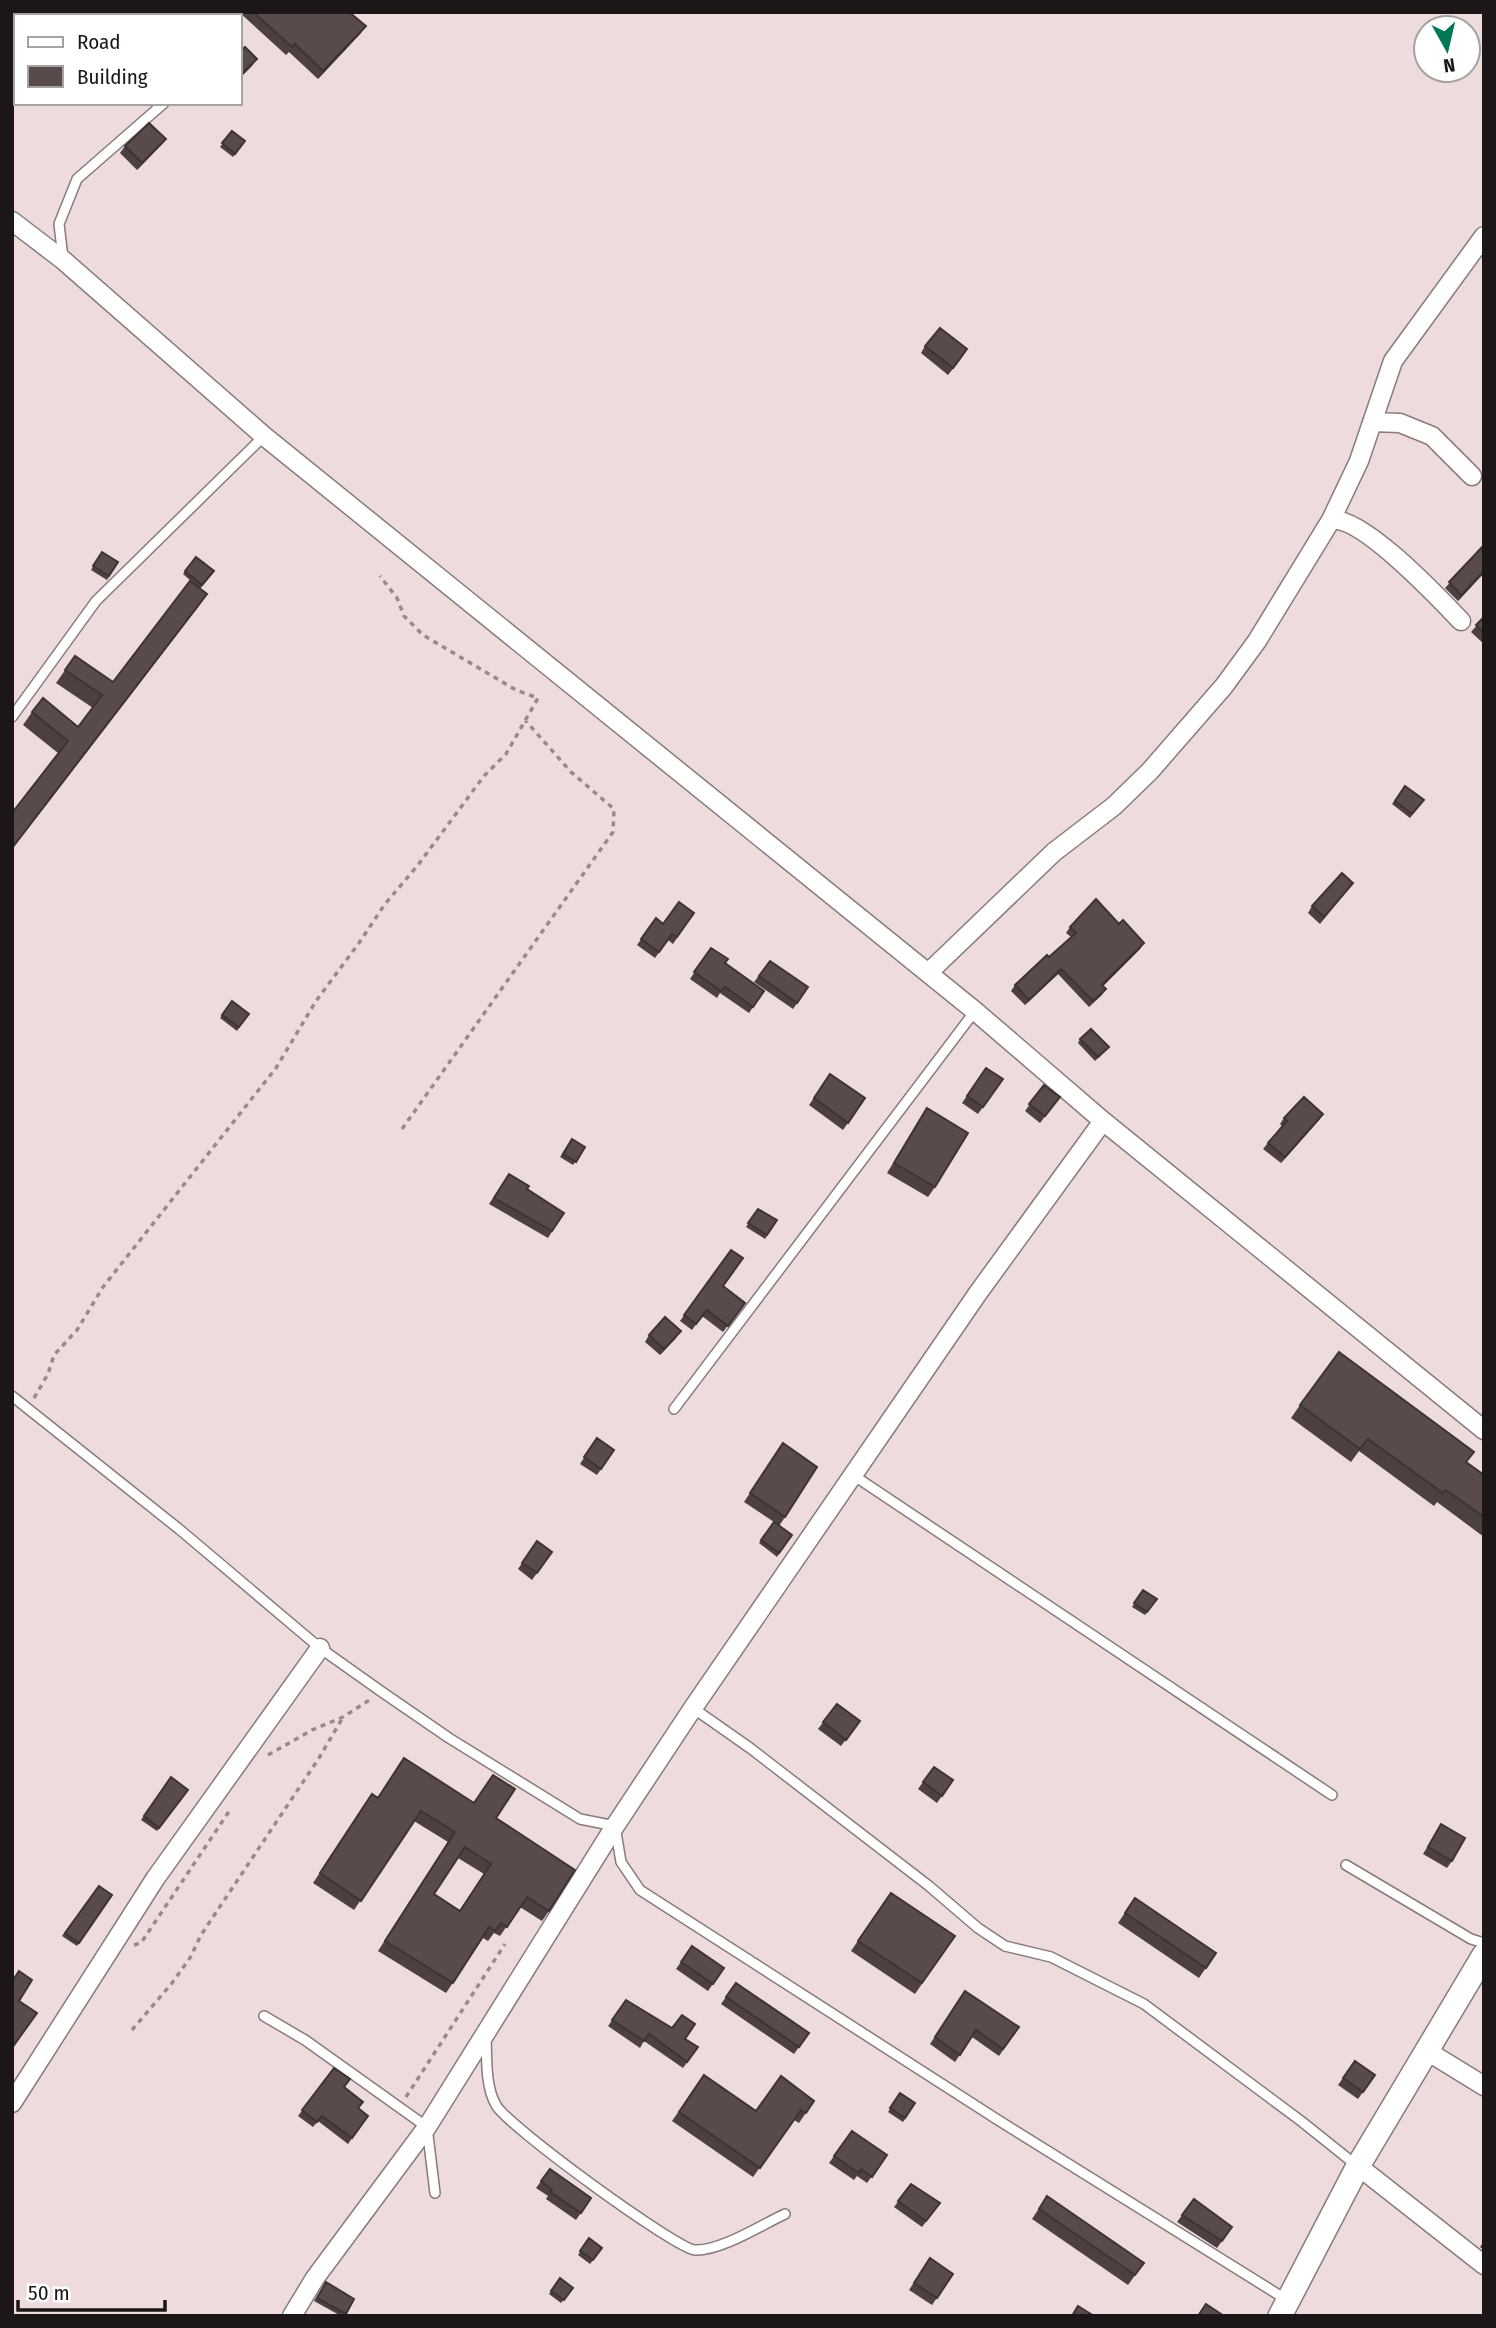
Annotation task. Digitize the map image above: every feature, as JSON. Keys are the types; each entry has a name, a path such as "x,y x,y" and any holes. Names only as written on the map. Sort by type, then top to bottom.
{"street":[{"path":"12,221 63,260 264,436 975,1011 1102,1121 1484,1430"},
{"path":"928,974 1054,852 1114,806 1150,771 1224,685 1257,641 1331,520 1359,461 1393,361 1484,236"},
{"path":"1372,422 1399,423 1432,436 1472,476"},
{"path":"1331,520 1344,520 1361,530 1411,571 1461,621"},
{"path":"292,2316 315,2278 427,2127 615,1826 693,1708 978,1293 1102,1121"},
{"path":"12,2103 155,1879 320,1648"},
{"path":"1283,2308 1358,2166 1484,1955"},
{"path":"1427,2051 1484,2086"},
{"path":"1358,2166 1484,2265"}],"lane":[{"path":"63,260 59,224 77,179 162,105"},
{"path":"12,717 96,601 264,436"},
{"path":"674,1409 975,1011"},
{"path":"12,1396 178,1529 320,1648 449,1738 580,1819 615,1826 621,1863 640,1891 1010,2128 1283,2308"},
{"path":"853,1475 1332,1795"},
{"path":"693,1708 750,1748 929,1886 978,1928 1005,1946 1051,1957 1144,2004 1358,2166"},
{"path":"1346,1865 1484,1943"},
{"path":"264,2016 305,2040 427,2127 435,2193"},
{"path":"486,2032 487,2073 496,2106 549,2154 671,2238 694,2250 722,2244 785,2214"}],"path":[{"path":"26,1407 48,1374 54,1355 77,1330 103,1287 276,1068 316,1001 385,904 418,865 484,776 506,754 538,698 516,690 423,635 404,616 397,598 380,576"},
{"path":"402,1129 612,832 614,809 571,772 525,720"},
{"path":"265,1756 312,1730 343,1717 382,1692"},
{"path":"132,2030 190,1958 201,1935 312,1769 343,1717"},
{"path":"107,1953 141,1943 234,1803"},
{"path":"400,2107 505,1944"}],"building":[{"path":"253,12 349,12 366,26 323,71 295,44 292,47"},
{"path":"245,47 257,59 242,73 242,50"},
{"path":"149,123 166,139 142,163 125,146"},
{"path":"232,131 245,141 235,154 222,143"},
{"path":"940,328 967,349 953,368 925,346"},
{"path":"1484,545 1484,571 1461,595 1449,582"},
{"path":"102,552 118,562 109,576 93,566"},
{"path":"196,557 214,571 202,585 185,571"},
{"path":"190,581 207,594 12,848 12,813 68,741 32,712 43,698 78,727 102,695 65,670 75,656 113,682"},
{"path":"1484,617 1484,633 1476,625"},
{"path":"1405,786 1424,800 1412,814 1395,801"},
{"path":"1342,873 1353,883 1324,917 1312,906"},
{"path":"1096,899 1119,924 1123,920 1144,943 1102,985 1106,989 1093,1001 1061,969 1029,1000 1015,985 1076,933 1070,927"},
{"path":"679,902 694,913 677,937 672,934 659,952 641,939 656,918 663,924"},
{"path":"711,948 728,959 725,963 764,991 753,1007 725,987 721,991 694,972"},
{"path":"770,961 808,987 797,1003 759,976"},
{"path":"232,1001 249,1014 239,1027 222,1015"},
{"path":"1091,1029 1109,1047 1098,1057 1080,1039"},
{"path":"986,1068 1003,1079 983,1107 967,1096"},
{"path":"830,1074 865,1098 848,1123 814,1098"},
{"path":"1044,1085 1060,1097 1045,1116 1029,1104"},
{"path":"1304,1097 1323,1114 1285,1157 1268,1143 1287,1121 1284,1118"},
{"path":"927,1108 968,1133 935,1187 894,1163"},
{"path":"572,1139 585,1147 576,1162 563,1154"},
{"path":"509,1174 564,1213 552,1231 494,1198"},
{"path":"758,1209 777,1220 767,1235 748,1223"},
{"path":"731,1250 743,1258 723,1286 745,1303 728,1326 707,1310 696,1324 684,1315"},
{"path":"665,1317 681,1331 664,1349 649,1335"},
{"path":"1339,1352 1474,1452 1466,1462 1484,1475 1484,1517 1446,1490 1443,1493 1368,1439 1360,1449 1300,1405"},
{"path":"597,1438 614,1450 601,1469 584,1457"},
{"path":"783,1443 817,1467 785,1517 750,1493"},
{"path":"774,1522 792,1535 779,1553 761,1540"},
{"path":"537,1541 552,1552 537,1573 522,1563"},
{"path":"1143,1590 1157,1599 1147,1612 1134,1603"},
{"path":"837,1704 860,1721 846,1740 823,1722"},
{"path":"404,1758 474,1803 493,1775 515,1789 496,1818 575,1870 549,1911 527,1897 507,1927 501,1923 495,1931 489,1927 453,1983 385,1941 455,1832 421,1811 361,1901 320,1873 372,1794 378,1798","holes":["465,1847 491,1864 460,1911 434,1894"]},
{"path":"934,1767 953,1780 942,1796 923,1782"},
{"path":"171,1777 188,1790 159,1828 144,1816"},
{"path":"1441,1824 1465,1838 1452,1861 1428,1847"},
{"path":"99,1886 112,1895 79,1943 65,1933"},
{"path":"891,1893 955,1936 922,1983 858,1941"},
{"path":"1135,1898 1216,1953 1206,1968 1125,1913"},
{"path":"692,1946 724,1968 713,1984 681,1962"},
{"path":"19,1971 32,1980 19,2001 37,2013 12,2048 12,1982"},
{"path":"736,1983 809,2033 799,2047 726,1997"},
{"path":"965,1991 1019,2027 1003,2049 976,2030 960,2055 935,2037"},
{"path":"626,2000 672,2028 682,2015 695,2024 685,2039 698,2047 687,2062 649,2034 644,2041 612,2020"},
{"path":"1355,2061 1375,2075 1363,2092 1343,2078"},
{"path":"334,2068 350,2079 344,2087 363,2102 358,2108 368,2116 352,2138 322,2116 317,2122 302,2110"},
{"path":"704,2075 756,2111 781,2076 814,2101 806,2113 801,2110 760,2168 679,2112"},
{"path":"900,2093 915,2103 905,2118 890,2108"},
{"path":"852,2131 887,2155 872,2177 861,2169 859,2173 834,2156"},
{"path":"550,2169 591,2198 581,2213 550,2192 552,2190 541,2181"},
{"path":"911,2184 940,2203 926,2221 898,2201"},
{"path":"1047,2196 1144,2263 1135,2275 1039,2209"},
{"path":"1194,2199 1232,2227 1222,2241 1182,2215"},
{"path":"589,2238 602,2248 593,2260 580,2251"},
{"path":"930,2258 953,2274 937,2298 914,2283"},
{"path":"560,2278 573,2288 564,2300 551,2291"},
{"path":"326,2282 354,2299 346,2314 317,2298"},
{"path":"1206,2304 1224,2316 1198,2316"},
{"path":"1078,2306 1094,2316 1072,2316"}]}
